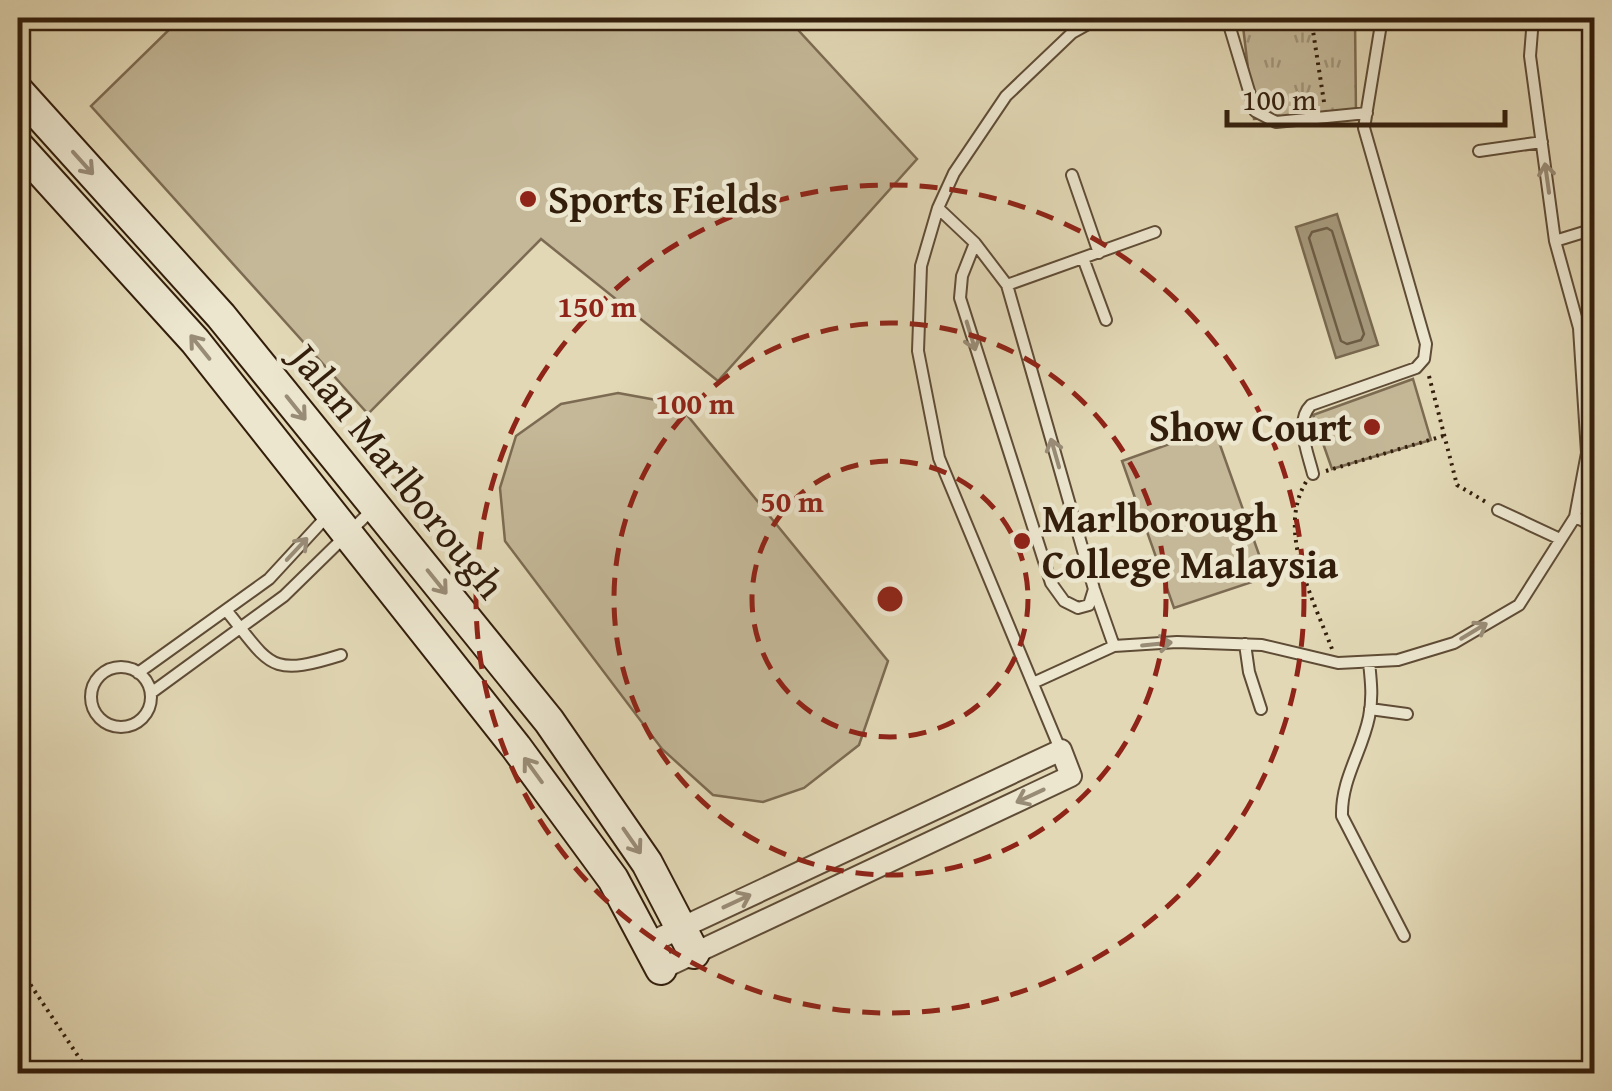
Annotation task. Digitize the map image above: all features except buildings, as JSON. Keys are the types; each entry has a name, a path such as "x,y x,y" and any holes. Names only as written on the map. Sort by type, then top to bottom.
{"street":[{"name":"Jalan Marlborough","path":"18,91 221,316 549,720 647,863 687,940"},
{"name":"Jalan Marlborough","path":"18,146 195,341 516,746 612,879 655,956 1060,750"}],"lane":[{"path":"1060,750 939,458 918,351 920,266 938,208 954,173 1006,96 1072,33 1082,18"},
{"path":"1072,33 1099,18"},
{"path":"1226,18 1255,111 1276,122 1366,113"},
{"path":"1313,474 1302,425 1304,412 1311,405 1416,368 1424,359 1426,344 1364,128 1382,18"},
{"path":"1033,684 1114,646 1177,642 1246,644 1338,663 1398,660 1454,643 1519,605 1574,517 1587,453 1579,328 1555,241 1530,56 1533,18"},
{"path":"1479,151 1542,142"},
{"path":"1072,175 1098,252"},
{"path":"938,208 975,243 1007,285 1114,646"},
{"path":"1555,241 1594,229"},
{"path":"1007,285 1155,232"},
{"path":"975,243 962,276 960,298 1051,583 1064,601 1078,608 1089,605 1094,589"},
{"path":"1083,258 1106,320"},
{"path":"339,523 273,604 151,694 147,714 132,726 113,727 98,716 91,697 98,678 116,668 138,672 339,523 375,506"},
{"path":"1498,510 1560,539"},
{"path":"1574,517 1594,526"},
{"path":"260,585 273,604"},
{"path":"226,610 266,660 284,668 341,655"},
{"path":"1246,644 1249,672 1260,708"},
{"path":"163,655 176,675"},
{"path":"1369,662 1370,709 1341,794 1342,816 1404,936"},
{"path":"138,672 151,694"},
{"path":"1370,709 1407,714"}],"path":[{"path":"1312,18 1326,117"},
{"path":"1424,359 1457,485 1498,510"},
{"path":"1338,663 1306,582 1294,530 1298,496 1313,474 1443,436"},
{"path":"18,966 90,1074"}],"green space":[{"name":"Sports Fields","path":"181,18 787,18 917,159 718,381 541,239 368,414 91,106"},
{"path":"857,18 968,18 904,28"},
{"path":"1242,18 1355,18 1356,114 1254,119"},
{"name":"Show Court","path":"1413,379 1431,440 1332,469 1313,415"},
{"path":"618,393 678,404 888,661 859,745 804,788 763,802 713,795 662,749 505,541 500,488 516,436 561,404"},
{"path":"1214,428 1267,577 1174,608 1122,461"}],"water":[{"path":"1337,214 1378,345 1336,358 1296,227"}],"place":[{"name":"Sports Fields","path":"528,199"},
{"name":"Show Court","path":"1372,427"},
{"name":"Marlborough College Malaysia","path":"1022,541"}]}
